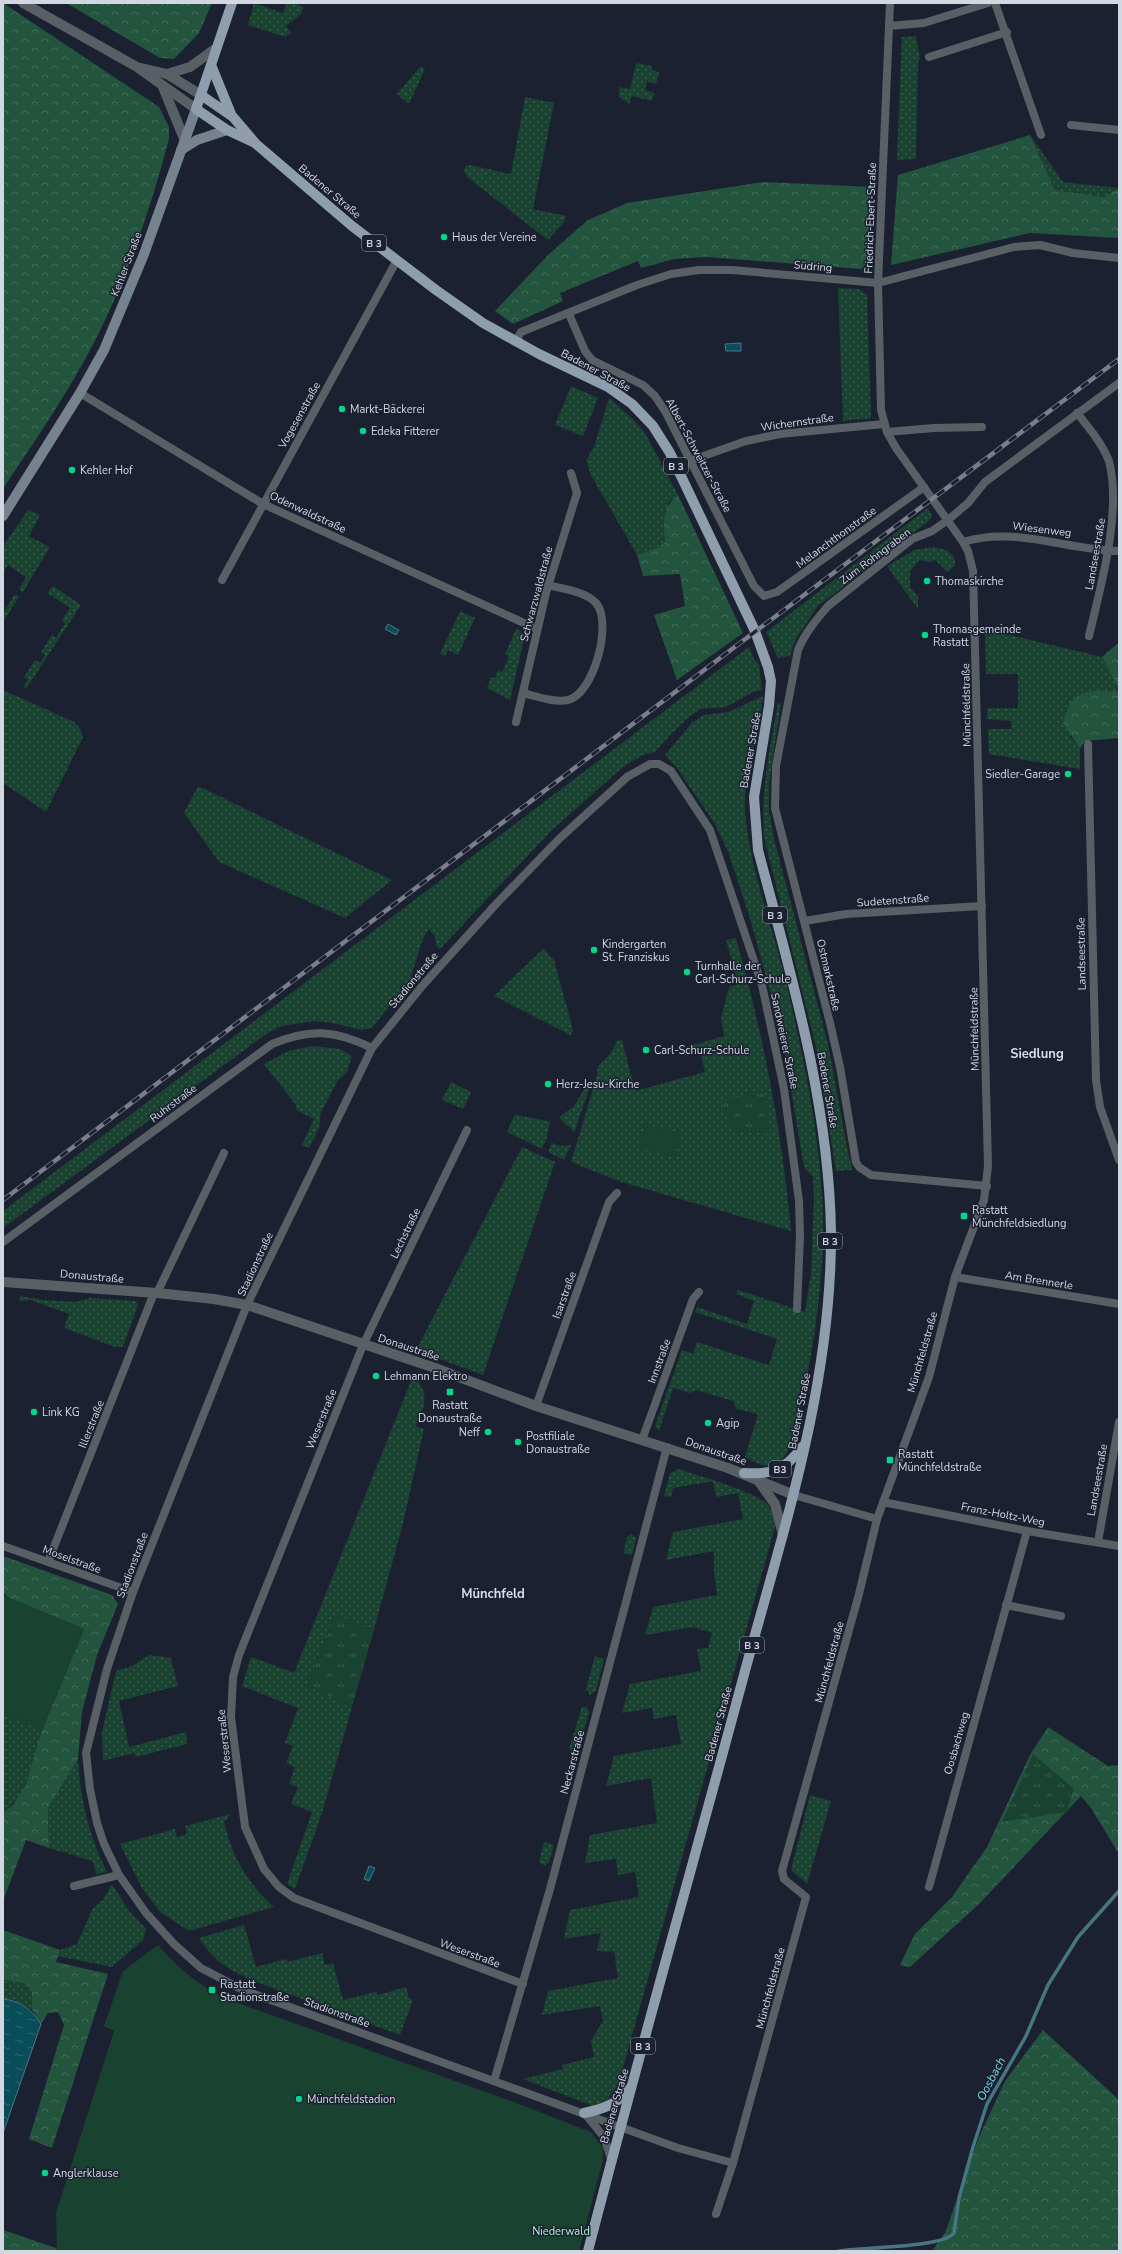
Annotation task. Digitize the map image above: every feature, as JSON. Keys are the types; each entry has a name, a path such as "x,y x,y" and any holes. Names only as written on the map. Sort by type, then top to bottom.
{"main road":[{"name":"Kehler Straße","path":"3,516 80,393 104,350 125,300 183,146 232,3"},
{"name":"Badener Straße","path":"211,65 224,100 233,117 256,144 352,226 481,322 515,342 608,387 632,404 653,426 670,453 749,618 768,667 770,681 769,706 755,780 754,823 758,850 794,984 812,1066 826,1156 830,1200 829,1283 825,1334 794,1496 620,2126 588,2251"},
{"name":"Badener Straße","path":"201,95 233,117"},
{"name":"Badener Straße","path":"196,108 227,130 256,144"},
{"path":"183,146 227,130"},
{"name":"B3","path":"744,1474 765,1474 781,1469 793,1458 805,1443"},
{"path":"584,2113 612,2105 623,2098 632,2086"}],"street":[{"path":"23,3 137,67 163,87 196,108"},
{"name":"Friedrich-Ebert-Straße","path":"890,3 878,283 880,400 884,424 896,448 948,520"},
{"path":"889,26 924,23 988,3"},
{"path":"995,3 1007,32 1040,135"},
{"path":"930,57 1007,32"},
{"path":"167,74 190,67 215,49"},
{"path":"137,67 167,74 201,95"},
{"path":"163,87 183,146"},
{"path":"1071,125 1091,129 1119,130"},
{"name":"Südring","path":"515,342 521,332 569,314 637,285 670,274 699,270 732,270 878,283 1014,247 1040,245 1073,253 1119,258"},
{"name":"Vogesenstraße","path":"222,580 397,260"},
{"name":"Albert-Schweitzer-Straße","path":"569,314 585,351 592,360 642,385 655,396 692,460 759,592"},
{"name":"Zum Rohngraben","path":"795,660 803,638 828,606 912,540 932,531 948,520 968,503 985,482 1119,383"},
{"name":"Odenwaldstraße","path":"80,393 263,504 538,629"},
{"name":"Landseestraße","path":"1077,413 1101,445 1109,462 1115,490 1109,551 1089,636"},
{"name":"Wichernstraße","path":"692,460 746,441 780,434 884,424"},
{"path":"887,432 934,428 982,427"},
{"name":"Schwarzwaldstraße","path":"516,722 548,585 577,494 572,473"},
{"name":"Melanchthonstraße","path":"759,592 764,596 777,592 924,487"},
{"name":"Münchfeldstraße","path":"716,2214 733,2163 806,1897 784,1879 782,1871 859,1594 877,1519 929,1377 954,1277 987,1186 988,1166 974,583 968,551 948,520"},
{"name":"Wiesenweg","path":"963,542 989,535 1033,537 1109,551 1119,551"},
{"path":"523,693 558,700 568,700 576,696 589,681 595,668 600,649 601,622 597,604 589,597 548,585"},
{"name":"Ostmarkstraße","path":"795,660 776,766 775,808 778,828 805,920 840,1067 855,1158 859,1167 871,1175 987,1186"},
{"name":"Landseestraße","path":"1088,744 1096,1080 1100,1107 1119,1160"},
{"name":"Stadionstraße","path":"620,2126 243,1990 201,1968 174,1944 146,1913 119,1875 104,1844 97,1823 90,1789 86,1753 105,1675 133,1592 247,1305 372,1048 423,985 538,860 627,777 650,764"},
{"name":"Sandweierer Straße","path":"650,764 659,764 670,771 710,830 762,985 784,1089 799,1201 800,1236 797,1309"},
{"name":"Sudetenstraße","path":"805,920 864,913 982,906"},
{"name":"Ruhrstraße","path":"3,1242 272,1044 291,1036 310,1032 331,1033 345,1036 372,1048"},
{"name":"Lechstraße","path":"363,1345 467,1130"},
{"name":"Illerstraße","path":"48,1562 156,1293 224,1153"},
{"name":"Isarstraße","path":"536,1406 609,1202 617,1193"},
{"name":"Am Brennerle","path":"954,1277 1119,1304"},
{"name":"Donaustraße","path":"3,1282 156,1293 214,1299 247,1305 435,1368 536,1406 666,1447 744,1474 794,1496"},
{"name":"Innstraße","path":"642,1440 693,1299 699,1292"},
{"name":"Weserstraße","path":"363,1345 239,1655 233,1677 231,1717 245,1827 264,1869 279,1887 294,1898 523,1984"},
{"name":"Landseestraße","path":"1098,1542 1119,1422"},
{"name":"Neckarstraße","path":"494,2081 550,1889 666,1447"},
{"path":"757,1480 775,1504 783,1535"},
{"path":"794,1496 877,1519"},
{"name":"Franz-Holtz-Weg","path":"883,1502 1027,1531 1119,1546"},
{"name":"Oosbachweg","path":"929,1887 1027,1531"},
{"name":"Moselstraße","path":"3,1546 133,1592"},
{"path":"1006,1605 1061,1616"},
{"path":"74,1886 119,1875"},
{"path":"584,2113 604,2137 611,2159"},
{"path":"620,2126 678,2148 733,2163"}],"green space":[{"path":"3,3 159,107 169,127 169,139 141,233 117,294 103,324 88,354 64,395 3,489"},
{"path":"66,3 212,3 199,33 174,59 160,58"},
{"path":"254,3 283,13 287,3 295,3 303,7 301,14 286,26 291,33 285,37 248,25"},
{"path":"916,36 920,60 918,61 916,159 897,160 902,37"},
{"path":"636,63 652,66 652,70 659,72 656,84 647,81 645,90 654,93 652,101 632,96 629,104 619,97 619,87 630,89"},
{"path":"421,66 425,69 409,104 397,94"},
{"path":"525,97 554,103 533,209 566,216 564,222 548,240 467,177 464,171 466,166 470,165 511,174"},
{"path":"1030,135 1063,182 1119,188 1104,197 1055,190"},
{"path":"1030,135 1055,190 1104,197 1119,188 1119,238 1030,233 891,265 898,175"},
{"path":"763,182 872,187 866,264 861,269 706,257 674,259 641,268 638,261 560,293 563,301 513,324 495,311 548,255 588,220 627,203"},
{"path":"838,288 859,289 867,295 871,418 843,421"},
{"path":"571,386 598,398 583,436 555,425"},
{"path":"609,398 633,419 645,433 678,495 669,502 664,529 665,542 659,547 637,555 591,475 586,460 594,447"},
{"path":"678,495 743,633 677,680 654,615 685,606 680,574 643,576 637,555 659,547 665,542 664,522 666,510"},
{"path":"928,508 932,516 930,520 818,606 795,640 790,656 778,658 766,632"},
{"path":"28,510 40,515 29,536 50,547 23,592 19,589 26,577 8,565 3,572 3,546"},
{"path":"934,547 946,550 952,554 955,560 955,565 948,572 935,560 929,562 920,560 910,571 910,588 918,596 918,609 887,566 915,550"},
{"path":"53,586 81,605 26,689 23,687 28,680 24,677 35,660 40,663 45,655 41,652 52,635 56,638 65,623 62,620 70,608 47,593"},
{"path":"15,594 19,597 3,622 3,613"},
{"path":"460,611 475,618 458,655 448,650 445,656 440,654"},
{"path":"516,629 521,631 524,639 510,700 487,688 491,677 495,678 498,670 502,672 509,657 505,654"},
{"path":"985,629 1102,657 1119,690 1113,692 1097,691 1070,736 1080,749 1080,769 989,754 988,729 1011,729 1011,721 987,719 987,708 1018,708 1018,674 986,674"},
{"path":"1117,644 1119,644 1119,690 1102,657"},
{"path":"749,647 754,659 759,664 762,690 755,691 726,707 701,709 689,717 655,752 643,755 623,767 551,831 440,949 436,946 435,937 429,929 422,941 410,980 372,1028 361,1030 333,1023 314,1021 282,1026 269,1032 3,1228 3,1211"},
{"path":"3,690 74,722 80,728 83,737 46,812 3,783"},
{"path":"1119,690 1119,738 1084,741 1080,749 1063,723 1070,704 1077,696 1089,692"},
{"path":"763,696 761,712 747,775 745,791 746,822 753,863 781,962 805,1070 819,1159 823,1218 823,1244 816,1323 802,1401 793,1437 785,1455 774,1465 766,1466 745,1457 758,1414 736,1409 733,1401 696,1390 691,1393 673,1388 659,1431 655,1426 682,1350 693,1354 697,1342 769,1365 777,1339 695,1312 697,1307 747,1324 754,1301 736,1294 738,1290 805,1312 811,1274 814,1199 813,1177 804,1167 782,1035 752,925 728,851 715,824 677,768 665,755 692,723 703,715 729,712"},
{"path":"778,703 781,704 769,782 769,811 774,839 828,1044 848,1153 853,1170 836,1171 816,1047 764,837 763,803 769,753"},
{"path":"198,786 392,880 345,918 219,862 184,813"},
{"path":"736,938 755,1010 777,1120 791,1231 618,1181 571,1162 597,1076 598,1066 611,1053 617,1041 622,1040 635,1091 705,1072 700,1052 685,1056 683,1048 724,1036 721,1018 729,987 738,984 726,940"},
{"path":"543,949 554,960 573,1030 571,1035 494,996"},
{"path":"313,1046 340,1049 352,1056 347,1072 338,1080 321,1112 319,1128 309,1148 302,1145 314,1119 296,1110 296,1105 264,1064 288,1051"},
{"path":"451,1082 471,1092 463,1109 442,1100"},
{"path":"585,1088 589,1089 574,1133 559,1117 573,1107"},
{"path":"764,1090 771,1134 732,1130 721,1100"},
{"path":"515,1114 550,1122 547,1137 542,1149 507,1132"},
{"path":"646,1124 682,1134 675,1158 639,1148"},
{"path":"552,1143 561,1146 571,1145 564,1160 548,1152"},
{"path":"522,1147 555,1162 483,1375 416,1350"},
{"path":"20,1296 43,1300 76,1302 89,1298 136,1301 138,1305 124,1344 122,1347 115,1347 64,1328 69,1314 31,1300 19,1301"},
{"path":"413,1376 422,1388 424,1394 424,1406 415,1426 424,1429 403,1523 374,1630 335,1614 307,1686 352,1707 322,1813 295,1889 287,1884 312,1812 291,1804 298,1787 289,1784 295,1767 286,1763 293,1746 285,1743 298,1708 242,1686 251,1657 294,1673"},
{"path":"679,1469 741,1490 763,1501 769,1506 775,1527 618,2085 607,2101 593,2106 523,2079 563,2069 562,2065 594,2057 591,2041 603,2021 600,2006 542,2015 548,1991 618,1978 614,1951 603,1952 597,1950 601,1933 564,1939 570,1910 639,1897 635,1872 618,1875 616,1859 585,1863 590,1835 657,1823 651,1778 606,1786 614,1756 681,1744 676,1715 654,1719 652,1708 622,1713 630,1684 701,1671 697,1649 708,1648 712,1633 693,1627 645,1635 653,1607 717,1595 714,1572 714,1551 666,1560 673,1532 743,1519 738,1493 716,1497 713,1481 673,1488 671,1497 664,1496 670,1473"},
{"path":"631,1534 636,1538 632,1555 623,1553 627,1537"},
{"path":"3,1556 112,1595 118,1604 97,1655 82,1712 78,1759 48,1808 49,1848 26,1840 3,1901 3,1812 13,1805 26,1784 42,1730 84,1629 9,1598 3,1592"},
{"path":"3,1595 84,1629 42,1730 3,1714"},
{"path":"335,1614 374,1630 352,1707 307,1686"},
{"path":"149,1655 171,1658 178,1686 119,1701 129,1747 186,1732 187,1744 136,1757 134,1753 103,1761 102,1732 116,1671 132,1666"},
{"path":"595,1656 604,1659 596,1691 590,1695 586,1689"},
{"path":"582,1707 587,1707 589,1712 578,1752 569,1749"},
{"path":"3,1714 42,1730 33,1764 25,1786 19,1796 3,1812"},
{"path":"1048,1727 1108,1766 1119,1765 1119,1854 1091,1808 1081,1796 979,1904 910,1967 900,1965 915,1934 952,1897 987,1847 1030,1755"},
{"path":"1033,1754 1074,1789 1067,1812 1002,1822"},
{"path":"78,1759 86,1817 95,1845 107,1872 96,1874 93,1861 49,1848 48,1808"},
{"path":"810,1795 831,1801 807,1884 791,1870"},
{"path":"231,1814 224,1822 227,1835 236,1858 256,1889 274,1907 189,1931 160,1912 142,1888 120,1844 175,1829 177,1837 187,1834 185,1826"},
{"path":"544,1842 554,1845 549,1862 545,1866 539,1862"},
{"path":"112,1884 129,1911 146,1929 143,1940 112,1967 57,1956 60,1950 77,1944 93,1908 103,1900"},
{"path":"244,1925 256,1967 286,1959 288,1962 322,1953 325,1965 333,1963 343,2000 376,1992 378,1995 406,1987 409,1998 413,2000 400,2035 251,1980 222,1964 199,1938"},
{"path":"3,1930 60,1950 56,1962 108,1974 52,2148 29,2139 64,2025 58,2012 48,2013 41,2024 32,2010 32,1993 26,1983 3,1980"},
{"name":"Münchfeldstadion","path":"158,1945 190,1976 207,1988 227,1999 519,2104 591,2132 603,2148 603,2160 579,2251 57,2251 56,2213 114,2031 104,2026 123,1971"},
{"path":"3,1980 26,1982 32,1993 32,2010 14,2000 3,1999"},
{"path":"1043,2030 1119,2100 1119,2251 932,2251 945,2233 979,2137 1005,2081"},
{"path":"3,2230 56,2248 57,2251 3,2251"}],"water":[{"path":"741,343 741,351 726,351 725,344"},
{"path":"388,624 399,630 396,635 385,629"},
{"path":"369,1866 375,1868 369,1881 364,1879"},
{"path":"3,1999 15,2002 25,2007 41,2024 3,2133"}],"waterway":[{"name":"Oosbach","path":"839,2251 934,2242 947,2238 954,2233 959,2198 987,2104 1026,2036 1048,1985 1078,1937 1119,1891"}],"railway":[{"path":"3,1200 740,643 1119,359"}],"place":[{"name":"Haus der Vereine","path":"444,237"},
{"name":"Markt-Bäckerei","path":"342,409"},
{"name":"Edeka Fitterer","path":"363,431"},
{"name":"Kehler Hof","path":"72,470"},
{"name":"Thomaskirche","path":"927,581"},
{"name":"Thomasgemeinde Rastatt","path":"925,635"},
{"name":"Siedler-Garage","path":"1068,774"},
{"name":"Kindergarten St. Franziskus","path":"594,950"},
{"name":"Turnhalle der Carl-Schurz-Schule","path":"687,972"},
{"name":"Carl-Schurz-Schule","path":"646,1050"},
{"name":"Herz-Jesu-Kirche","path":"548,1084"},
{"name":"Rastatt Münchfeldsiedlung","path":"964,1216"},
{"name":"Lehmann Elektro","path":"376,1376"},
{"name":"Rastatt Donaustraße","path":"450,1392"},
{"name":"Link KG","path":"34,1412"},
{"name":"Agip","path":"708,1423"},
{"name":"Neff","path":"488,1432"},
{"name":"Postfiliale Donaustraße","path":"518,1442"},
{"name":"Rastatt Münchfeldstraße","path":"890,1460"},
{"name":"Rastatt Stadionstraße","path":"212,1990"},
{"name":"Münchfeldstadion","path":"299,2099"},
{"name":"Anglerklause","path":"45,2173"}],"district":[{"name":"Siedlung","path":"1037,1053"},
{"name":"Münchfeld","path":"493,1593"}],"park label":[{"name":"Niederwald","path":"561,2231"}]}
